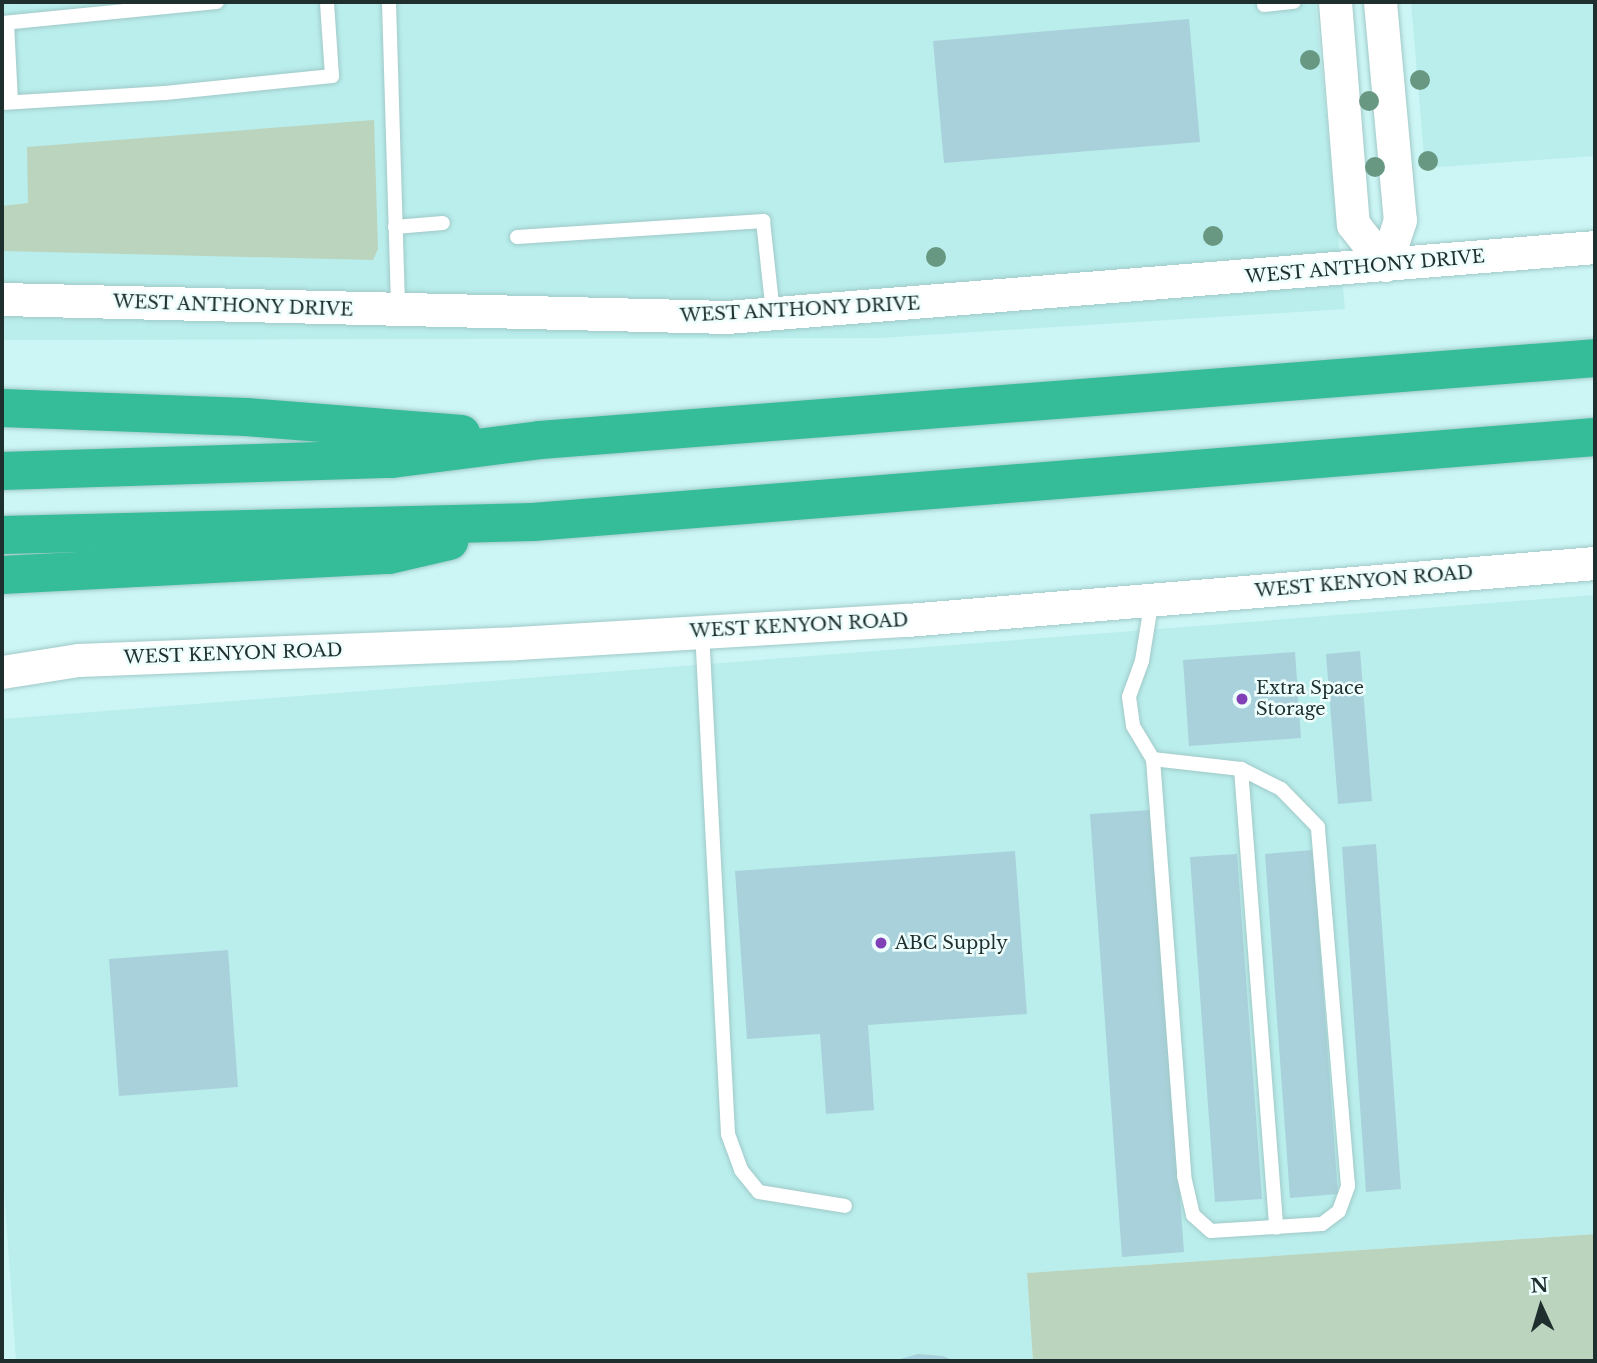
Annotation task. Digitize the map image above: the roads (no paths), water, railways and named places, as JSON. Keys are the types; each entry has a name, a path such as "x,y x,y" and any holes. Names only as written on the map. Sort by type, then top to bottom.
{"highway":[{"path":"2,471 391,458 540,440 1595,358"},
{"path":"2,408 246,417 540,440"},
{"path":"2,536 533,522 1595,437"},
{"path":"2,575 389,555 533,522"}],"street":[{"path":"1335,2 1353,224 1385,265"},
{"path":"1380,2 1400,220 1385,265"},
{"name":"WEST ANTHONY DRIVE","path":"2,299 638,318 773,313 1595,247"},
{"name":"WEST KENYON ROAD","path":"2,671 78,660 702,631 1152,599 1595,563"}],"lane":[{"path":"217,2 4,23 7,102 332,76 327,2"},
{"path":"389,2 398,310"},
{"path":"1264,5 1294,2"},
{"path":"517,236 763,221 773,313"},
{"path":"396,227 443,223"},
{"path":"1152,599 1142,661 1129,697 1133,726 1153,759 1184,1176 1193,1214 1211,1231 1322,1224 1339,1211 1348,1186 1318,827 1280,789 1241,769 1153,759"},
{"path":"702,631 728,1134 741,1170 759,1192 845,1206"},
{"path":"1241,769 1276,1228"}],"place":[{"name":"Extra Space Storage","path":"1242,699"},
{"name":"ABC Supply","path":"881,943"}]}
